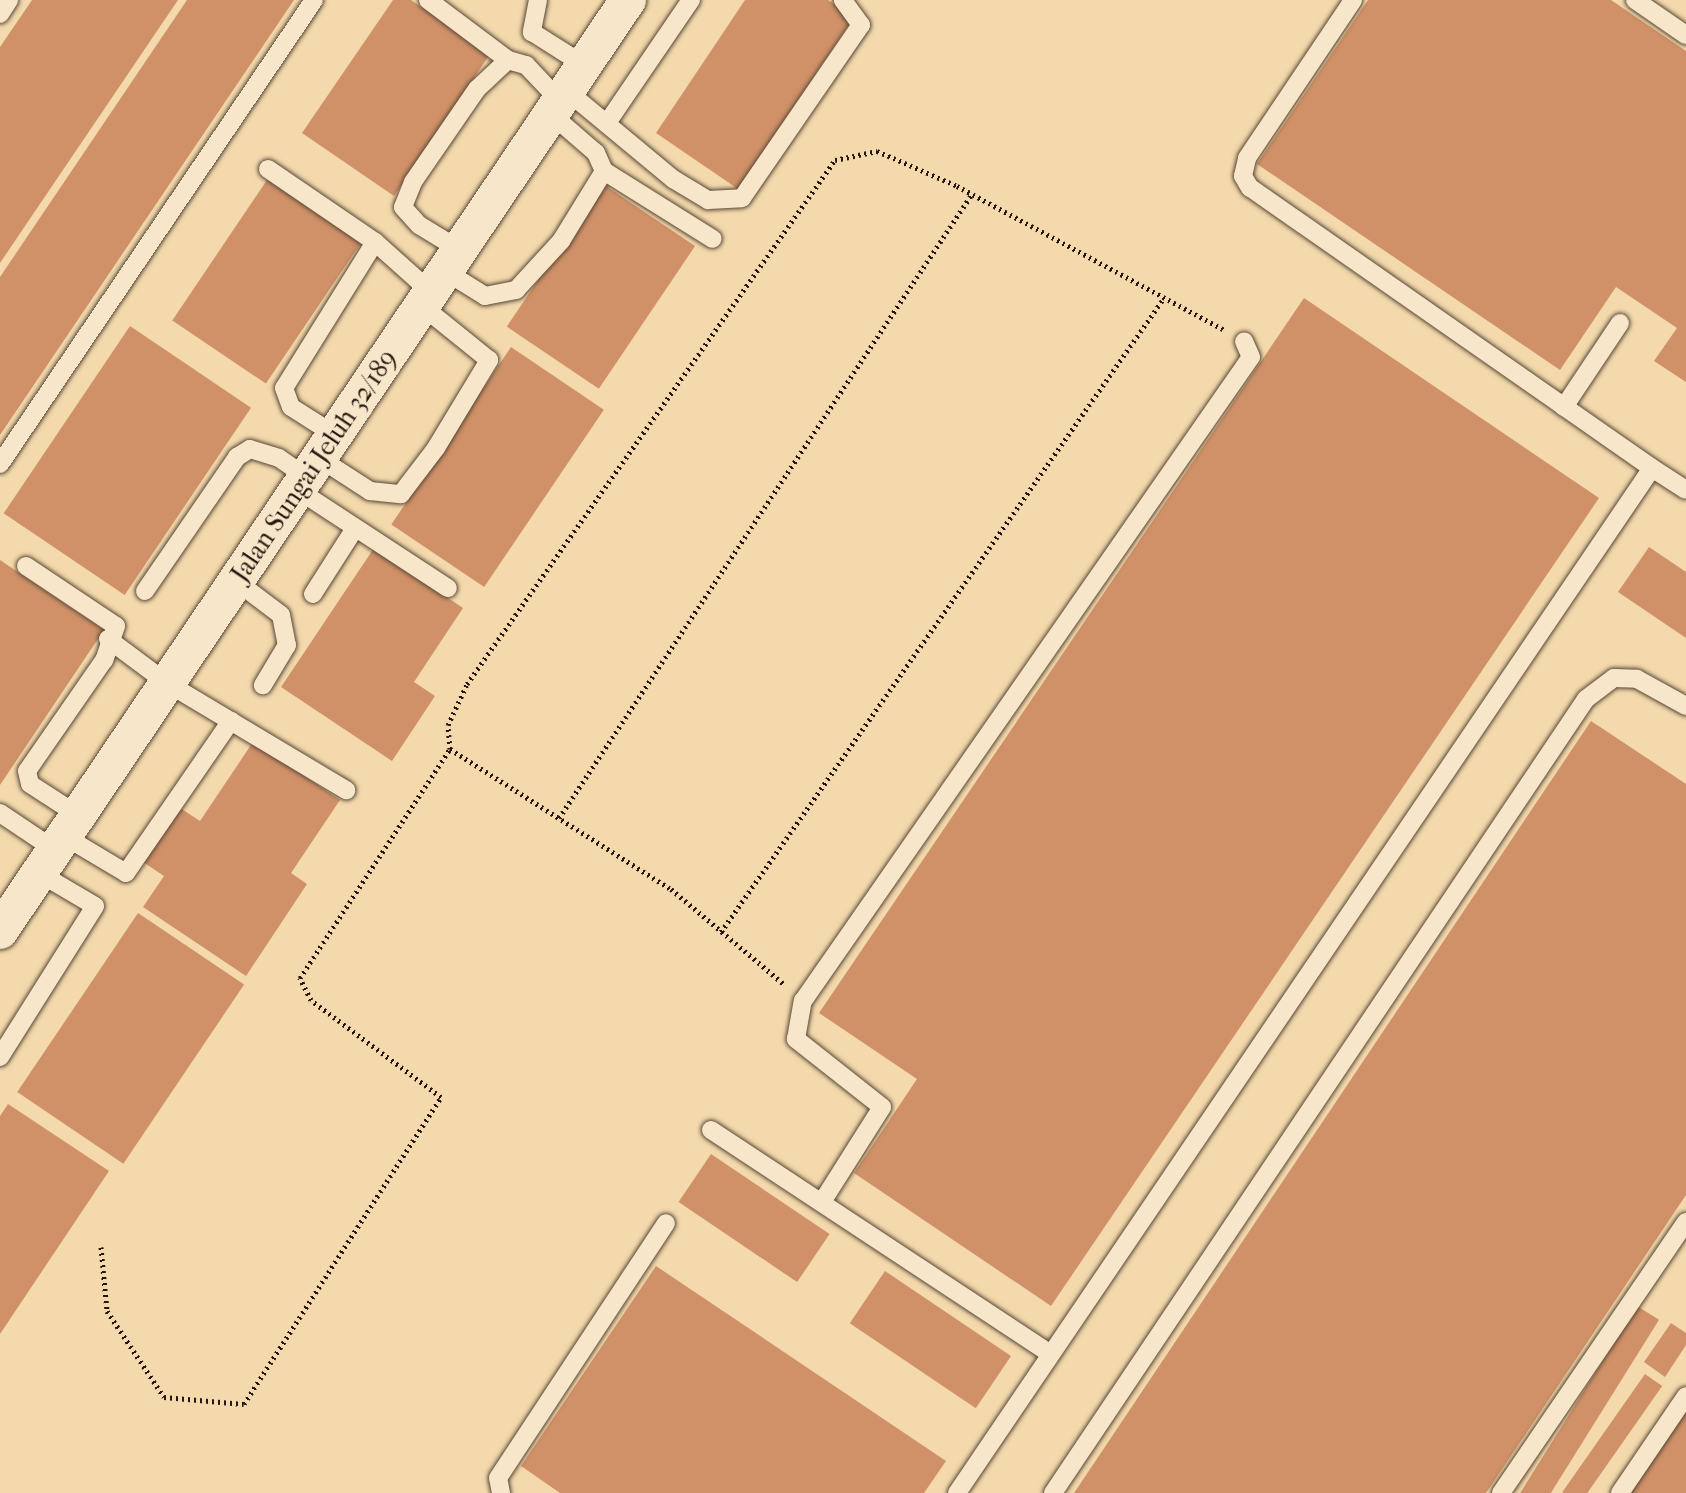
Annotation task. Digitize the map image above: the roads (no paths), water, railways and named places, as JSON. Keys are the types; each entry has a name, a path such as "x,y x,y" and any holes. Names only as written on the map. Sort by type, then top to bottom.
{"street":[{"name":"Jalan Sungai Jeluh 32/189","path":"0,931 628,0"}],"lane":[{"path":"0,14 9,0"},
{"path":"0,464 314,0"},
{"path":"428,0 508,60 526,65 566,93 673,179 708,200 742,198 861,25 843,0"},
{"path":"538,0 532,32 604,171 713,239"},
{"path":"607,123 691,0"},
{"path":"1353,0 1247,158 1243,176 1261,197 1686,490"},
{"path":"1635,0 1686,35"},
{"path":"145,591 237,457 250,449 315,465 370,491 401,494 436,448 489,360 439,280 419,225 403,207 413,182 477,89 508,60"},
{"path":"268,169 375,242 439,280 485,296 516,290 561,241 604,171"},
{"path":"375,242 284,388 315,465 354,530 448,588"},
{"path":"1564,407 1620,323"},
{"path":"822,1202 882,1107 796,1039 803,1001 1251,357 1244,341"},
{"path":"957,1493 1049,1353 1652,468"},
{"path":"313,594 354,530"},
{"path":"0,1057 95,906 59,843 30,784 27,771 104,660 108,639 116,626 26,566"},
{"path":"236,581 281,615 287,645 263,685"},
{"path":"108,639 167,683 346,790"},
{"path":"1053,1493 1586,699 1614,678 1637,679 1686,706"},
{"path":"0,814 126,873 231,721"},
{"path":"711,1130 1049,1353"},
{"path":"1501,1493 1686,1222"},
{"path":"501,1493 498,1478 666,1223"},
{"path":"1620,1493 1686,1396"}]}
